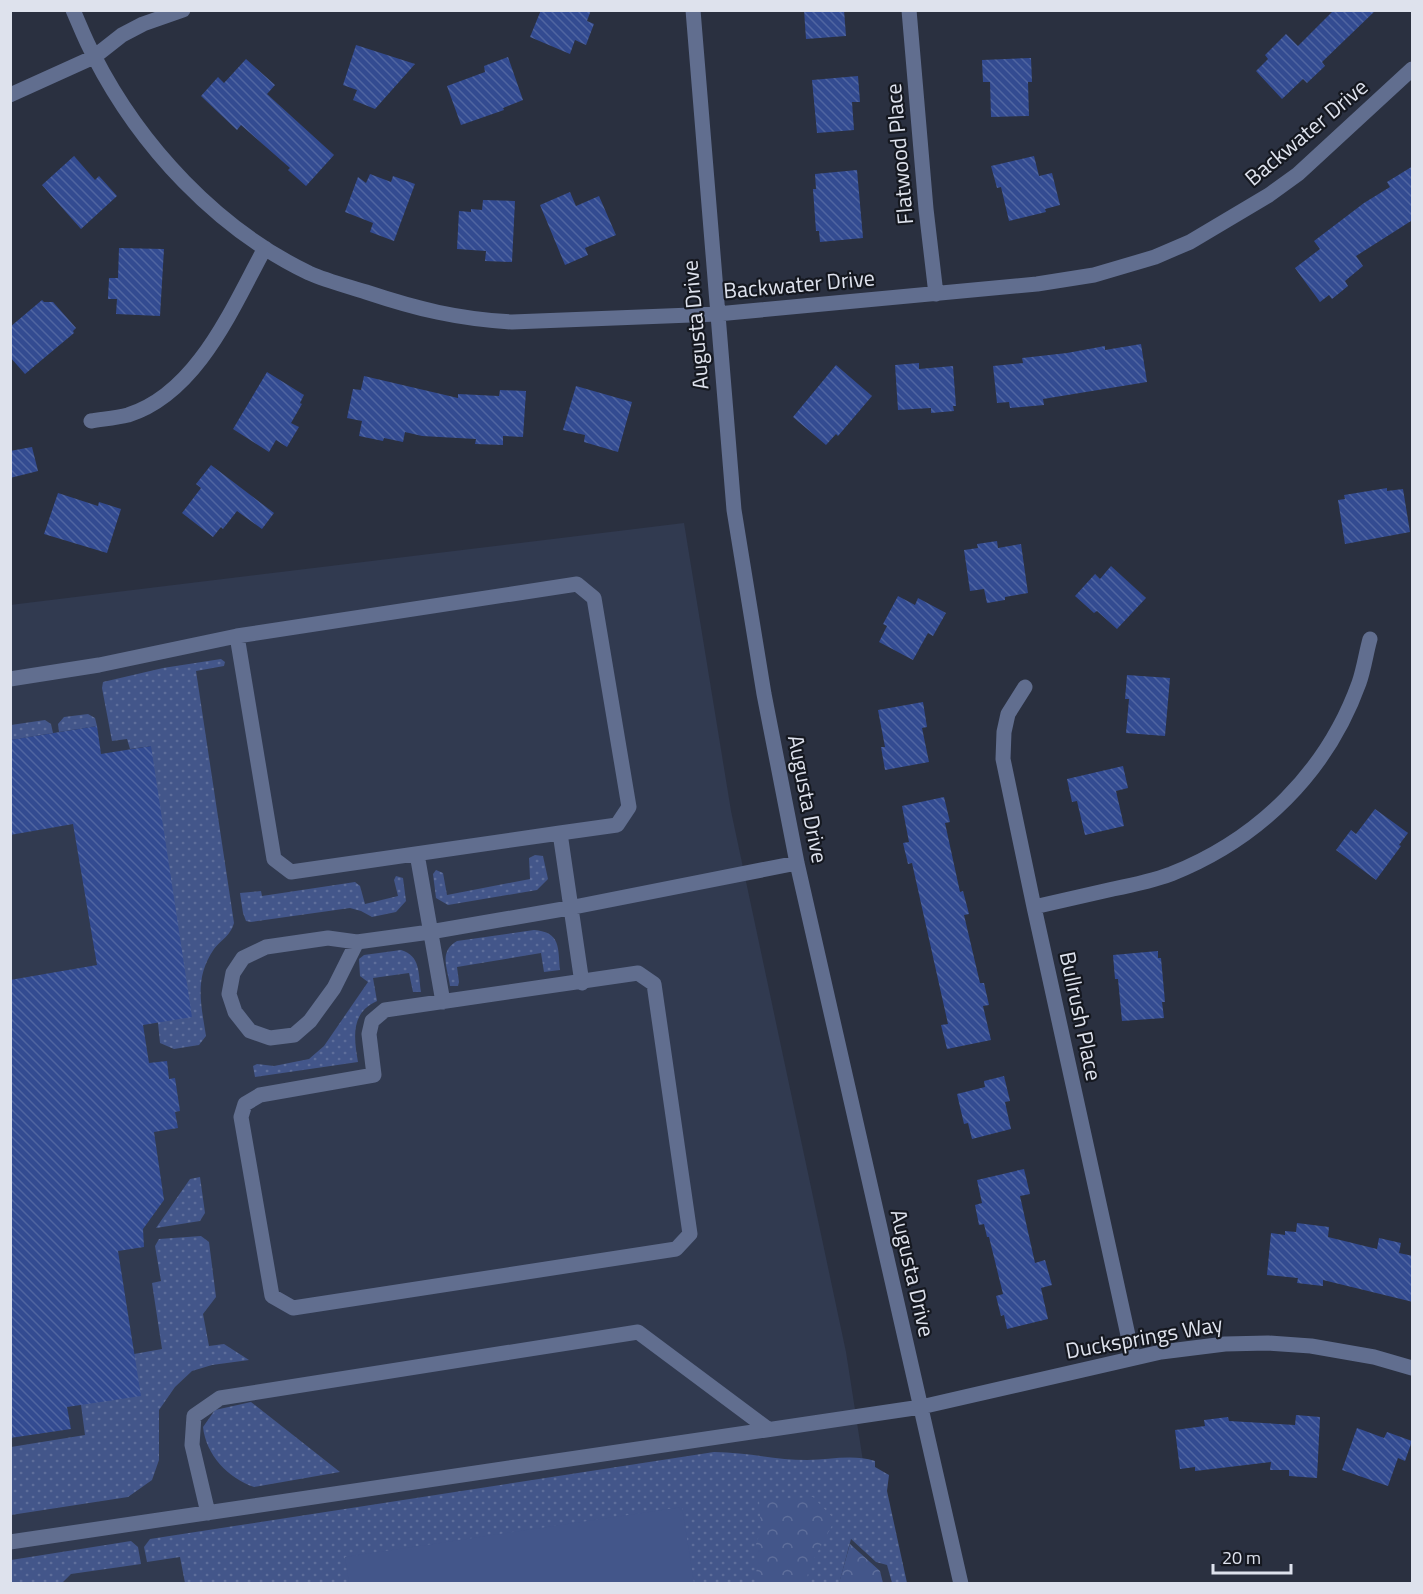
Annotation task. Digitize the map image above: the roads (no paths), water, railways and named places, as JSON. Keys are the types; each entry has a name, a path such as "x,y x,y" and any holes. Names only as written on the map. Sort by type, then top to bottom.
{"street":[{"name":"Backwater Drive","path":"73,10 94,57 149,143 224,219 265,248 310,273 412,308 448,315 512,322 717,314 1037,284 1094,275 1155,257 1190,242 1269,195 1410,78"},
{"path":"10,95 94,57 122,34 183,10"},
{"name":"Augusta Drive","path":"693,10 734,510 764,694 797,863 961,1584"},
{"name":"Flatwood Place","path":"909,10 926,209 936,294"},
{"path":"91,421 128,415 158,400 182,380 204,356 265,248"},
{"path":"10,679 99,665 237,636 577,584 594,598 629,807 617,825 291,872 274,859 237,636"},
{"path":"1034,907 1149,881 1170,874 1209,857 1246,835 1279,807 1301,783 1332,740 1359,681 1370,639"},
{"name":"Bullrush Place","path":"1025,687 1008,714 1004,732 1004,759 1034,907 1133,1358"},
{"path":"560,833 569,908 582,983"},
{"path":"417,854 443,1002"},
{"path":"357,942 334,988 310,1022 294,1035 270,1038 250,1031 236,1012 229,993 233,973 243,958 266,947 328,938 357,942 430,932 569,908 797,863"},
{"path":"639,973 654,984 690,1234 676,1249 293,1308 272,1296 241,1117 245,1104 260,1095 374,1075 369,1034 372,1020 386,1010 582,983 639,973"},
{"path":"207,1513 192,1445 194,1416 220,1398 638,1332 768,1429"},
{"name":"Ducksprings Way","path":"10,1542 921,1407 1161,1352 1225,1344 1268,1343 1311,1346 1374,1357 1413,1368"}]}
